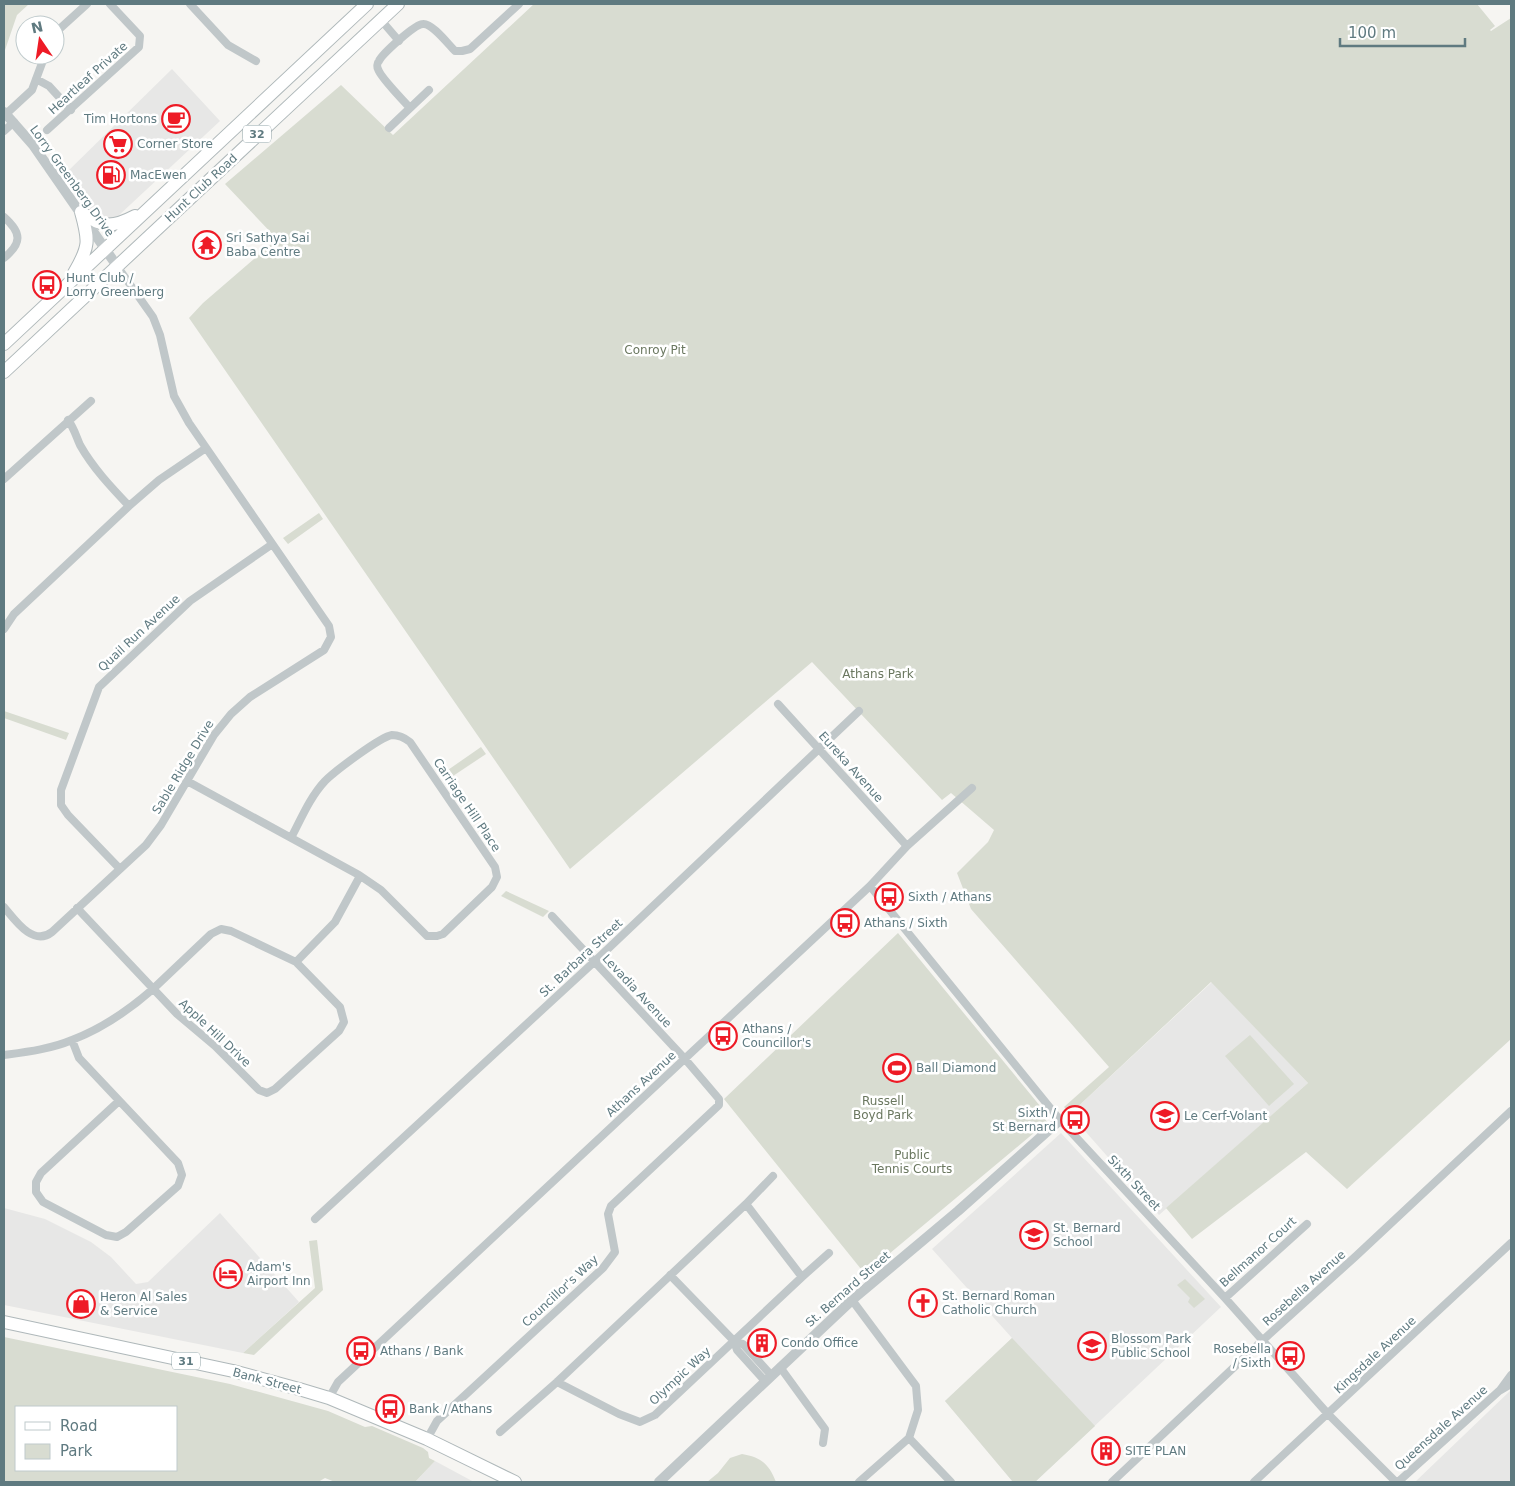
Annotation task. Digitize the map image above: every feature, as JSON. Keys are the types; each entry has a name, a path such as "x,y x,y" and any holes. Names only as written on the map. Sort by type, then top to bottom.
{"main road":[{"name":"Hunt Club Road","path":"4,344 367,4"},
{"name":"Hunt Club Road","path":"4,372 398,4"},
{"path":"81,212 96,222 110,225 124,222 146,211"},
{"path":"66,285 86,248 87,233 81,212"},
{"name":"Bank Street","path":"4,1322 233,1372 328,1398 427,1440 515,1482"}],"street":[{"path":"65,24 87,4"},
{"name":"Heartleaf Private","path":"47,130 139,47 140,36 110,4"},
{"path":"190,4 228,46 256,60"},
{"path":"410,108 380,75 377,66 378,62 399,41 416,25 423,24 432,27 455,50 470,50 519,4"},
{"path":"381,20 399,41"},
{"path":"5,113 32,90 41,65"},
{"path":"36,79 49,86 71,110"},
{"path":"389,128 429,90"},
{"name":"Lorry Greenberg Drive","path":"5,113 34,145 117,266"},
{"path":"4,131 14,122"},
{"path":"4,218 17,231 18,237 14,250 4,258"},
{"name":"Sable Ridge Drive","path":"4,907 32,935 42,937 52,932 146,845 157,831 214,735 237,708 250,697 324,650 331,637 329,626 188,423 174,396 160,335 153,317 117,266"},
{"path":"4,478 91,401"},
{"path":"68,420 74,428 81,445 104,480 129,506"},
{"path":"4,629 14,614 129,506 159,480 206,448"},
{"name":"Quail Run Avenue","path":"120,869 68,815 61,805 62,790 99,687 190,601 272,545"},
{"name":"Eureka Avenue","path":"778,704 907,846"},
{"name":"St. Barbara Street","path":"315,1219 594,962 859,711"},
{"name":"Carriage Hill Place","path":"187,781 360,876 380,890 427,936 432,937 443,934 496,882 495,867 410,742 404,738 392,735 384,738 344,765 330,777 312,800 291,838"},
{"name":"Athans Avenue","path":"328,1398 338,1382 870,886 907,846 972,788"},
{"path":"296,962 336,922 360,876"},
{"name":"Sixth Street","path":"870,886 1060,1120 1225,1298 1328,1414 1397,1482"},
{"path":"77,908 153,989"},
{"name":"Levadia Avenue","path":"552,916 685,1059"},
{"name":"Apple Hill Drive","path":"4,1055 29,1052 72,1040 107,1023 144,997 211,934 221,929 231,931 296,962 340,1008 344,1022 339,1031 275,1089 267,1092 259,1090 215,1046 177,1014 153,989"},
{"path":"72,1040 79,1058 119,1100 178,1164 182,1175 178,1186 126,1232 117,1237 106,1235 43,1202 36,1192 36,1182 41,1173 119,1100"},
{"name":"Councillor's Way","path":"427,1440 436,1421 604,1268 615,1252 608,1214 611,1206 719,1105 719,1099 685,1059"},
{"name":"Rosebella Avenue","path":"1112,1482 1262,1340 1356,1256 1511,1110"},
{"name":"St. Bernard Street","path":"659,1482 852,1300 964,1206 1060,1120"},
{"path":"500,1432 557,1382 746,1204 773,1176"},
{"path":"746,1204 802,1277"},
{"name":"Bellmanor Court","path":"1225,1298 1307,1224"},
{"name":"Kingsdale Avenue","path":"1254,1482 1511,1243"},
{"name":"Olympic Way","path":"557,1382 619,1414 640,1422 655,1415 829,1253"},
{"path":"670,1275 734,1341 743,1344 768,1378"},
{"path":"852,1300 916,1386 918,1410 910,1438 859,1482"},
{"path":"780,1367 825,1428 823,1443"},
{"name":"Queensdale Avenue","path":"1397,1482 1499,1391 1511,1375"},
{"name":"Queensdale Avenue","path":"1499,1391 1511,1384"},
{"path":"910,1438 950,1482"}],"shaded area":[{"path":"172,69 220,121 116,218 105,218 94,214 66,173"},
{"path":"1212,982 1308,1083 1159,1215 1070,1114"},
{"name":"Blossom Park Public School","path":"1061,1133 1221,1307 1035,1482 1013,1482 945,1401 1012,1338 932,1249"},
{"path":"4,1208 45,1219 91,1242 111,1257 136,1284 148,1282 220,1213 299,1302 243,1353 4,1305"},
{"path":"1511,1390 1511,1482 1415,1482"},
{"path":"435,1461 474,1482 415,1482"}],"green space":[{"path":"4,4 29,4 15,15 15,21 4,53"},
{"path":"534,4 1477,4 1495,26 1491,31 1511,18 1511,1039 1347,1189 1306,1152 1192,1239 1166,1208 1308,1083 1211,982 1070,1114 1064,1107 1109,1067 971,909 957,873 988,842 994,830 951,793 942,800 812,662 570,869 189,318 203,303 277,239 225,184 341,85 393,135"},
{"path":"319,513 323,519 288,544 283,538"},
{"path":"4,711 69,733 66,740 4,718"},
{"path":"481,747 486,754 450,778 445,772"},
{"path":"506,891 549,911 543,917 501,896"},
{"name":"Russell Boyd Park","path":"898,933 1045,1112 1047,1122 865,1274 724,1099"},
{"path":"1250,1035 1294,1084 1269,1106 1225,1056"},
{"path":"317,1240 323,1290 254,1355 243,1353 315,1288 309,1241"},
{"path":"1185,1279 1205,1299 1194,1308 1188,1302 1190,1298 1177,1285"},
{"path":"4,1337 230,1384 328,1411 365,1427 372,1426 423,1448 428,1452 429,1458 435,1461 415,1482 335,1482 325,1478 318,1482 4,1482"},
{"path":"1012,1338 1095,1426 1035,1482 1013,1482 945,1401"},
{"path":"742,1454 764,1462 776,1482 707,1482 718,1473 730,1458"}],"place":[{"name":"Tim Hortons","path":"176,119"},
{"name":"Corner Store","path":"118,144"},
{"name":"MacEwen","path":"111,175"},
{"name":"Sri Sathya Sai Baba Centre","path":"207,245"},
{"name":"Hunt Club / Lorry Greenberg","path":"47,285"},
{"name":"Sixth / Athans","path":"889,897"},
{"name":"Athans / Sixth","path":"845,923"},
{"name":"Athans / Councillor's","path":"723,1036"},
{"name":"Ball Diamond","path":"897,1068"},
{"name":"Le Cerf-Volant","path":"1165,1116"},
{"name":"Sixth / St Bernard","path":"1075,1120"},
{"name":"St. Bernard School","path":"1034,1235"},
{"name":"Adam's Airport Inn","path":"228,1274"},
{"name":"St. Bernard Roman Catholic Church","path":"923,1303"},
{"name":"Heron Al Sales & Service","path":"81,1304"},
{"name":"Condo Office","path":"762,1343"},
{"name":"Blossom Park Public School","path":"1092,1346"},
{"name":"Athans / Bank","path":"361,1351"},
{"name":"Rosebella / Sixth","path":"1290,1356"},
{"name":"Bank / Athans","path":"390,1409"},
{"name":"SITE PLAN","path":"1106,1451"}],"park label":[{"name":"Conroy Pit","path":"655,350"},
{"name":"Athans Park","path":"878,674"},
{"name":"Public Tennis Courts","path":"912,1162"}]}
